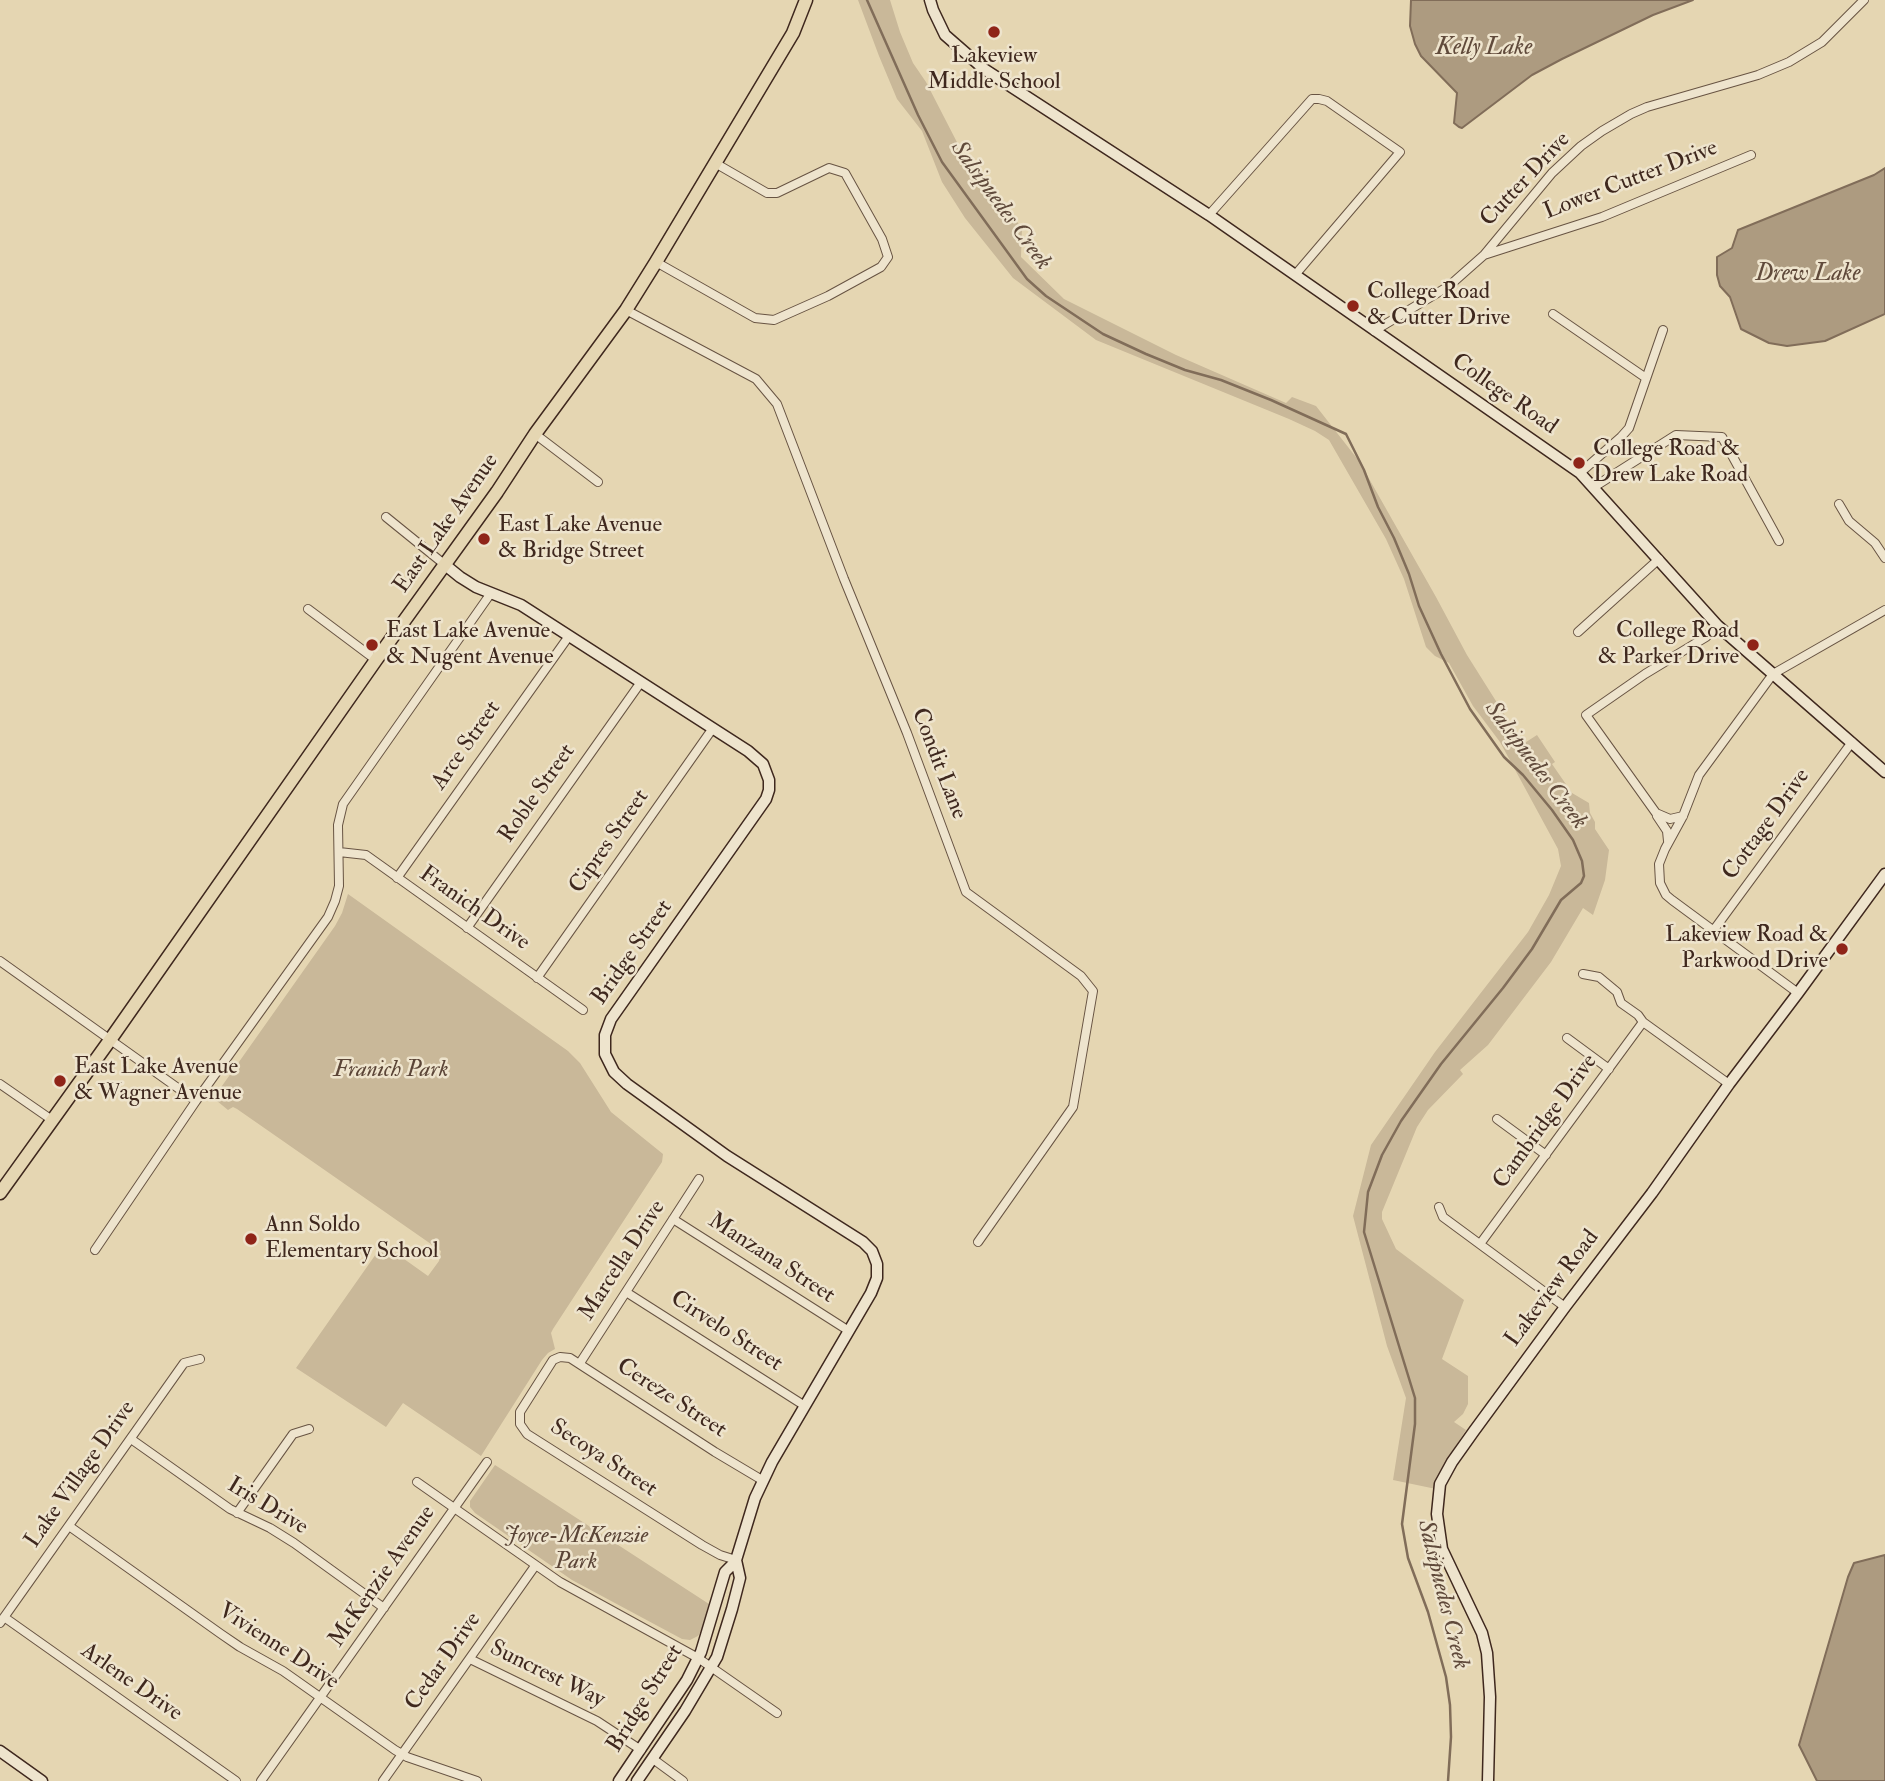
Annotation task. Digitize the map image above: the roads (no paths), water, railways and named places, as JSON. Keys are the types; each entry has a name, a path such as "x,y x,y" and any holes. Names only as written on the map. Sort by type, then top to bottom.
{"main road":[{"name":"East Lake Avenue","path":"0,1193 497,492 535,434 626,310 793,33 806,0"}],"street":[{"name":"College Road","path":"930,0 946,35 976,63 1209,215 1580,473 1717,626 1885,772"},
{"name":"Cutter Drive","path":"1374,331 1449,286 1484,255 1552,173 1602,131 1647,107 1758,75 1789,62 1822,42 1864,0"},
{"path":"1209,215 1312,99 1328,102 1400,152 1295,275"},
{"name":"Lower Cutter Drive","path":"1484,255 1602,217 1751,155"},
{"path":"656,262 755,318 775,320 828,296 881,267 888,257 882,239 845,173 829,168 777,193 766,193 715,163"},
{"name":"Condit Lane","path":"626,310 756,379 777,404 907,733 966,892 1081,976 1093,991 1073,1107 978,1242"},
{"path":"1553,314 1646,378"},
{"path":"1580,473 1629,428 1663,330"},
{"path":"535,434 598,482"},
{"path":"1594,487 1676,435 1722,437 1779,541"},
{"path":"1839,503 1849,520 1875,543 1885,558"},
{"path":"386,517 444,564"},
{"path":"1578,632 1659,559"},
{"name":"Bridge Street","path":"444,564 469,583 521,605 755,755 763,764 769,780 768,795 611,1019 605,1035 605,1054 610,1066 620,1078 662,1110 711,1145 868,1246 876,1260 877,1278 871,1293 762,1480 750,1510 736,1561 740,1578 727,1629 712,1666 637,1781"},
{"path":"95,1250 196,1101 328,917 338,892 339,817 347,797 491,593"},
{"path":"308,609 376,660"},
{"path":"1798,993 1672,900 1663,890 1658,871 1661,857 1684,816 1699,775 1773,674 1885,610"},
{"path":"1668,844 1667,831 1586,715 1644,674 1702,640 1717,626"},
{"name":"Arce Street","path":"397,877 569,636"},
{"name":"Roble Street","path":"467,928 641,682"},
{"name":"Cipres Street","path":"537,978 713,728"},
{"name":"Cottage Drive","path":"1713,931 1852,742"},
{"path":"1651,807 1665,818 1684,816"},
{"name":"Franich Drive","path":"339,852 366,855 583,1010"},
{"name":"Lakeview Road","path":"1488,1781 1490,1697 1487,1653 1482,1633 1443,1549 1437,1514 1440,1484 1452,1462 1565,1307 1885,874"},
{"path":"0,961 196,1101"},
{"path":"1583,974 1599,978 1617,992 1621,1003 1643,1022 1729,1084"},
{"name":"Cambridge Drive","path":"1480,1244 1643,1022"},
{"path":"1567,1038 1609,1069"},
{"path":"0,1084 52,1121"},
{"path":"1497,1119 1546,1155"},
{"name":"Marcella Drive","path":"580,1363 699,1179"},
{"path":"1439,1207 1443,1217 1565,1307"},
{"name":"Manzana Street","path":"673,1219 849,1331"},
{"name":"Cirvelo Street","path":"626,1292 805,1406"},
{"name":"Cereze Street","path":"556,1358 566,1357 580,1363 762,1480"},
{"name":"Secoya Street","path":"556,1358 521,1409 519,1421 524,1430 702,1545 736,1561"},
{"name":"Lake Village Drive","path":"2,1620 184,1363 200,1359"},
{"path":"237,1513 293,1434 309,1429"},
{"name":"Iris Drive","path":"131,1439 237,1513 280,1534 384,1608"},
{"name":"McKenzie Avenue","path":"261,1781 487,1462"},
{"path":"417,1482 535,1566 712,1666 777,1713"},
{"name":"Vivienne Drive","path":"69,1526 220,1634 284,1671 402,1754 477,1781"},
{"name":"Bridge Street","path":"619,1781 680,1693 698,1658 725,1572 736,1561"},
{"name":"Cedar Drive","path":"383,1781 535,1566"},
{"name":"Arlene Drive","path":"2,1620 236,1781"},
{"name":"Suncrest Way","path":"470,1659 597,1721 641,1750"},
{"path":"0,1751 42,1781"},
{"path":"653,1759 683,1781"}],"water":[{"name":"Kelly Lake","path":"1411,0 1693,0 1653,15 1532,75 1462,128 1454,123 1457,93 1421,56 1415,44 1410,26"},
{"name":"Drew Lake","path":"1885,168 1885,314 1825,341 1787,346 1769,343 1741,329 1730,297 1720,286 1717,275 1717,257 1732,248 1738,230 1874,175"},
{"path":"1885,1555 1885,1781 1817,1781 1799,1745 1848,1577 1854,1563"}],"waterway":[{"name":"Salsipuedes Creek","path":"867,0 942,162 1027,279 1046,296 1103,334 1185,370 1221,380 1271,400 1346,434 1394,538 1419,606 1470,709 1504,757 1552,810 1573,840 1582,861 1584,876 1581,883 1561,900 1532,949 1441,1064 1401,1121 1382,1155 1368,1192 1364,1232 1415,1398 1415,1424 1402,1524 1408,1558 1428,1612 1446,1677 1451,1737 1448,1781"}],"place":[{"name":"Lakeview Middle School","path":"994,32"},
{"name":"College Road & Cutter Drive","path":"1353,306"},
{"name":"College Road & Drew Lake Road","path":"1579,463"},
{"name":"East Lake Avenue & Bridge Street","path":"484,539"},
{"name":"East Lake Avenue & Nugent Avenue","path":"372,645"},
{"name":"College Road & Parker Drive","path":"1753,645"},
{"name":"Lakeview Road & Parkwood Drive","path":"1842,949"},
{"name":"East Lake Avenue & Wagner Avenue","path":"60,1081"},
{"name":"Ann Soldo Elementary School","path":"251,1239"}],"park label":[{"name":"Franich Park","path":"391,1071"},
{"name":"Joyce-McKenzie Park","path":"576,1550"}]}
